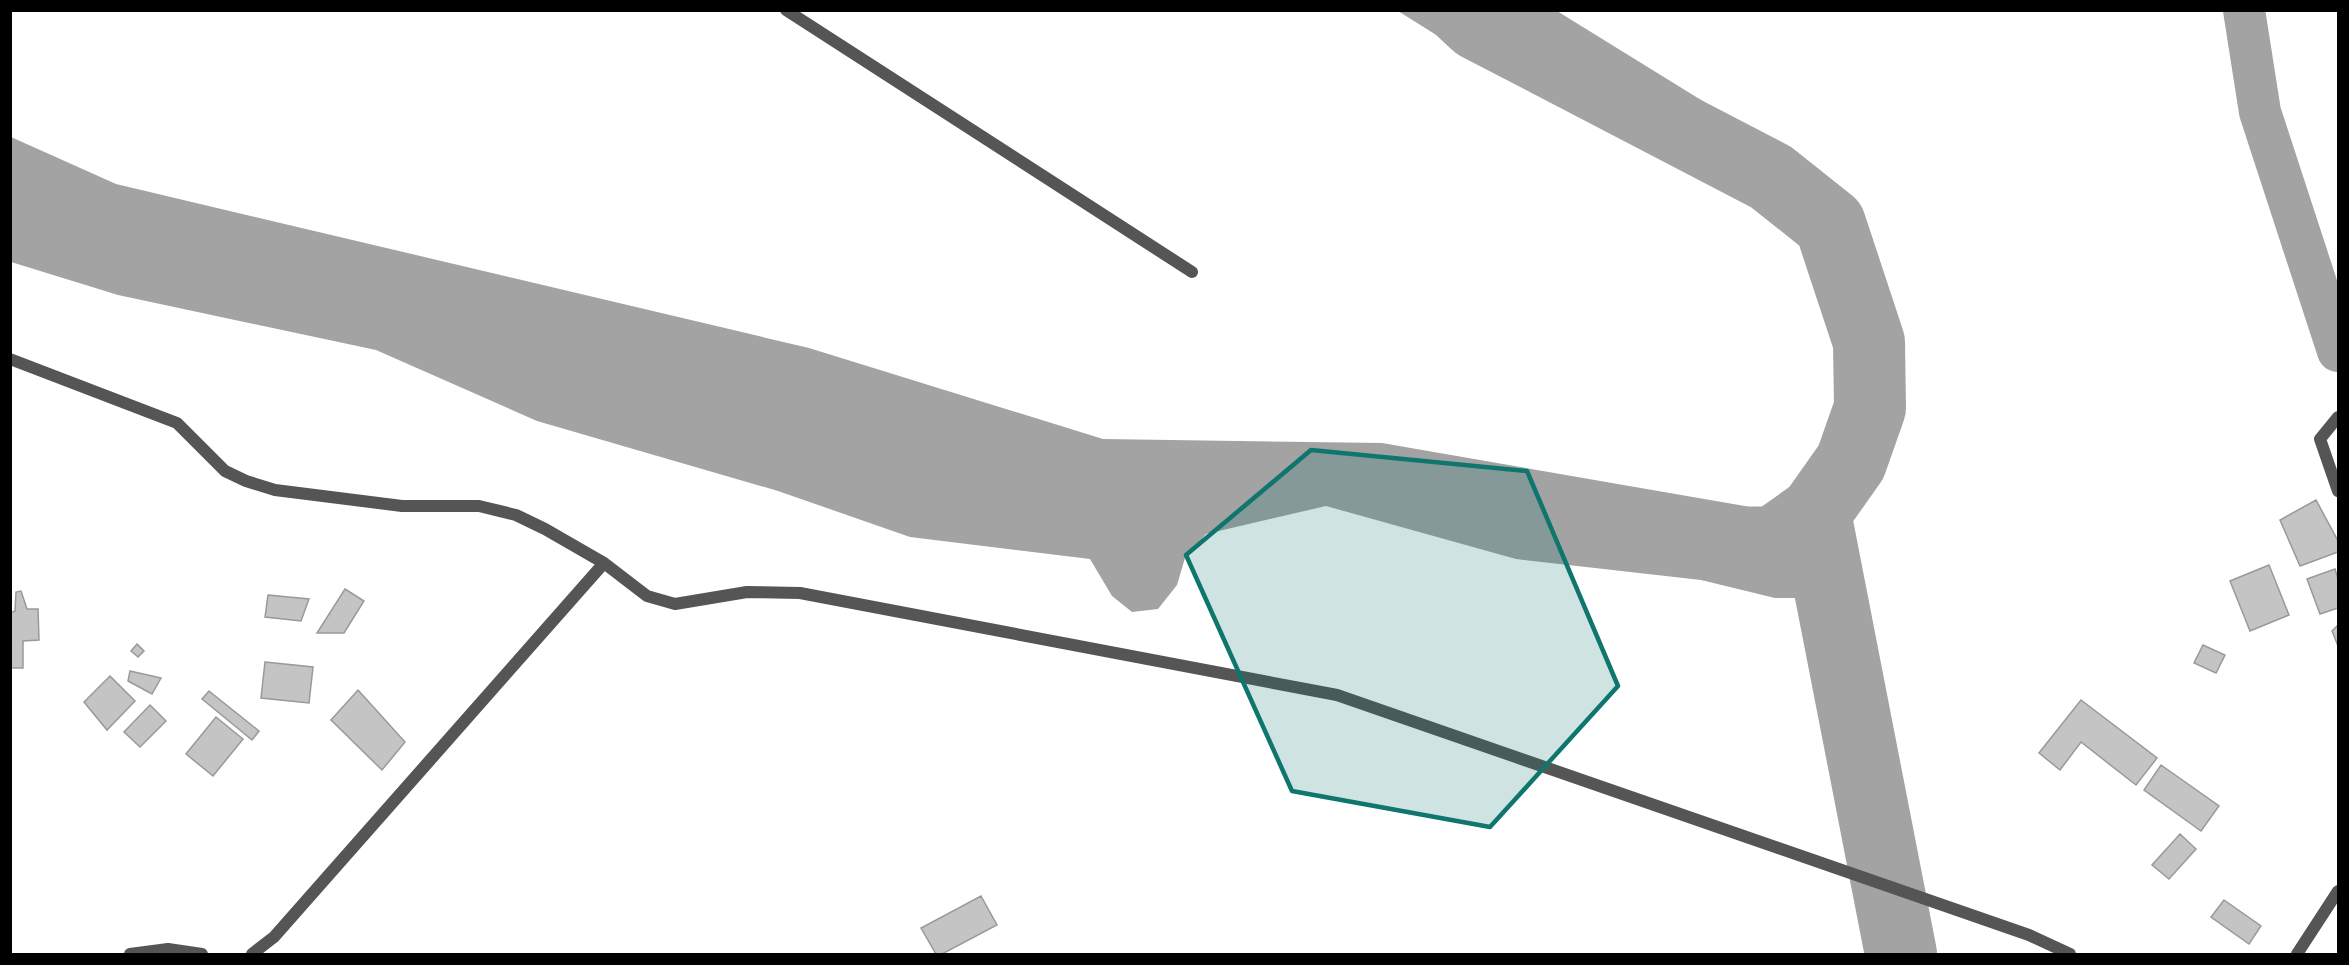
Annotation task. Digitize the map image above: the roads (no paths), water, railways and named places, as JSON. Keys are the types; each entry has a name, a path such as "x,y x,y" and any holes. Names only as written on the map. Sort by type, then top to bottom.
{"street":[{"path":"786,10 1192,272"},
{"path":"10,359 177,423 225,471 246,481 275,489 402,506 479,506 516,515 604,563 647,596 664,603 675,604 747,592 800,593 1337,695 2029,935 2070,954"},
{"path":"2338,417 2320,439 2338,491"},
{"path":"252,954 274,937 604,563"},
{"path":"2297,954 2338,891"},
{"path":"130,954 168,949 202,954"}],"waterway":[{"path":"1462,10 1477,24 1771,177 1830,224 1869,342 1870,408 1851,462 1815,513 1774,542 1734,543 1702,539"},
{"path":"2244,10 2260,112 2338,351"},
{"path":"1815,513 1901,954"}]}
